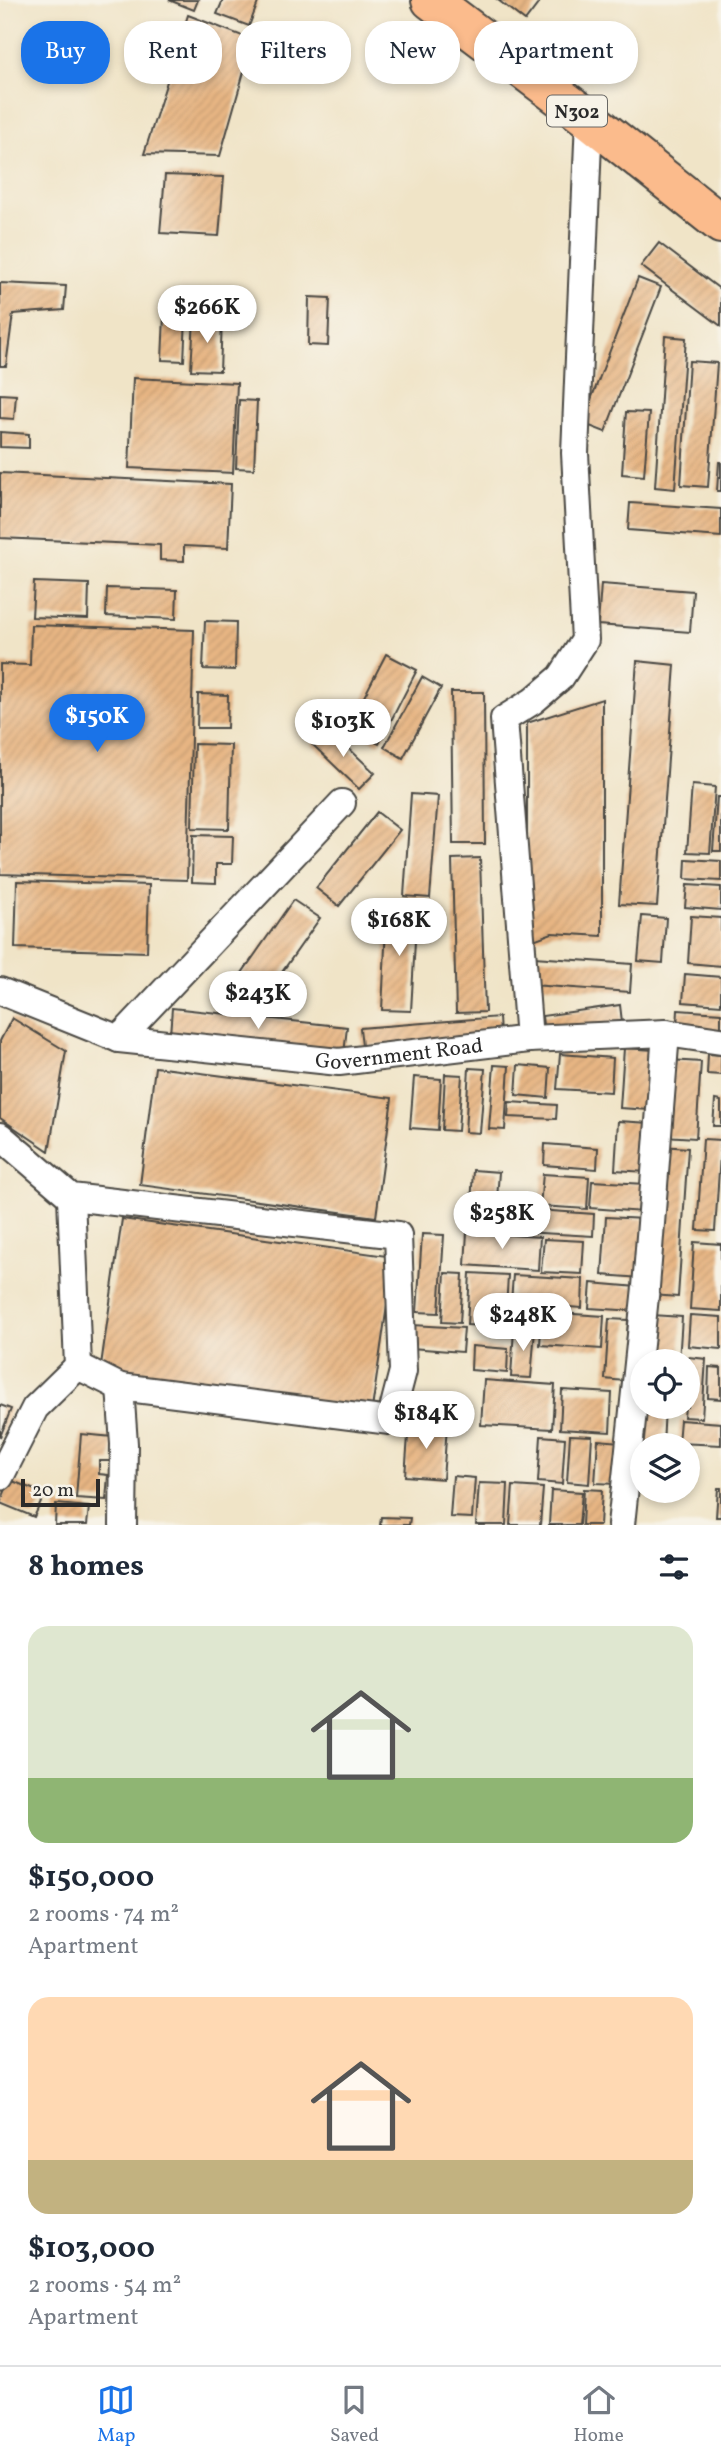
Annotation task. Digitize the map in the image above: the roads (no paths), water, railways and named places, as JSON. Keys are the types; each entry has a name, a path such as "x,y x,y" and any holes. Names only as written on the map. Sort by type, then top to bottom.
{"highway":[{"name":"N302","path":"431,0 589,119 721,224"}],"street":[{"path":"529,1040 504,719 533,701 561,677 585,640 575,453 589,119"},
{"path":"119,1039 342,803"},
{"name":"Government Road","path":"0,991 119,1039 340,1062 529,1040 666,1033 721,1041"},
{"path":"621,1525 646,1287 666,1033"},
{"path":"0,1136 71,1197 398,1235 403,1371 390,1421 120,1387 78,1366"},
{"path":"0,1477 35,1408 78,1366 71,1197"},
{"path":"120,1387 124,1444 123,1525"}]}
